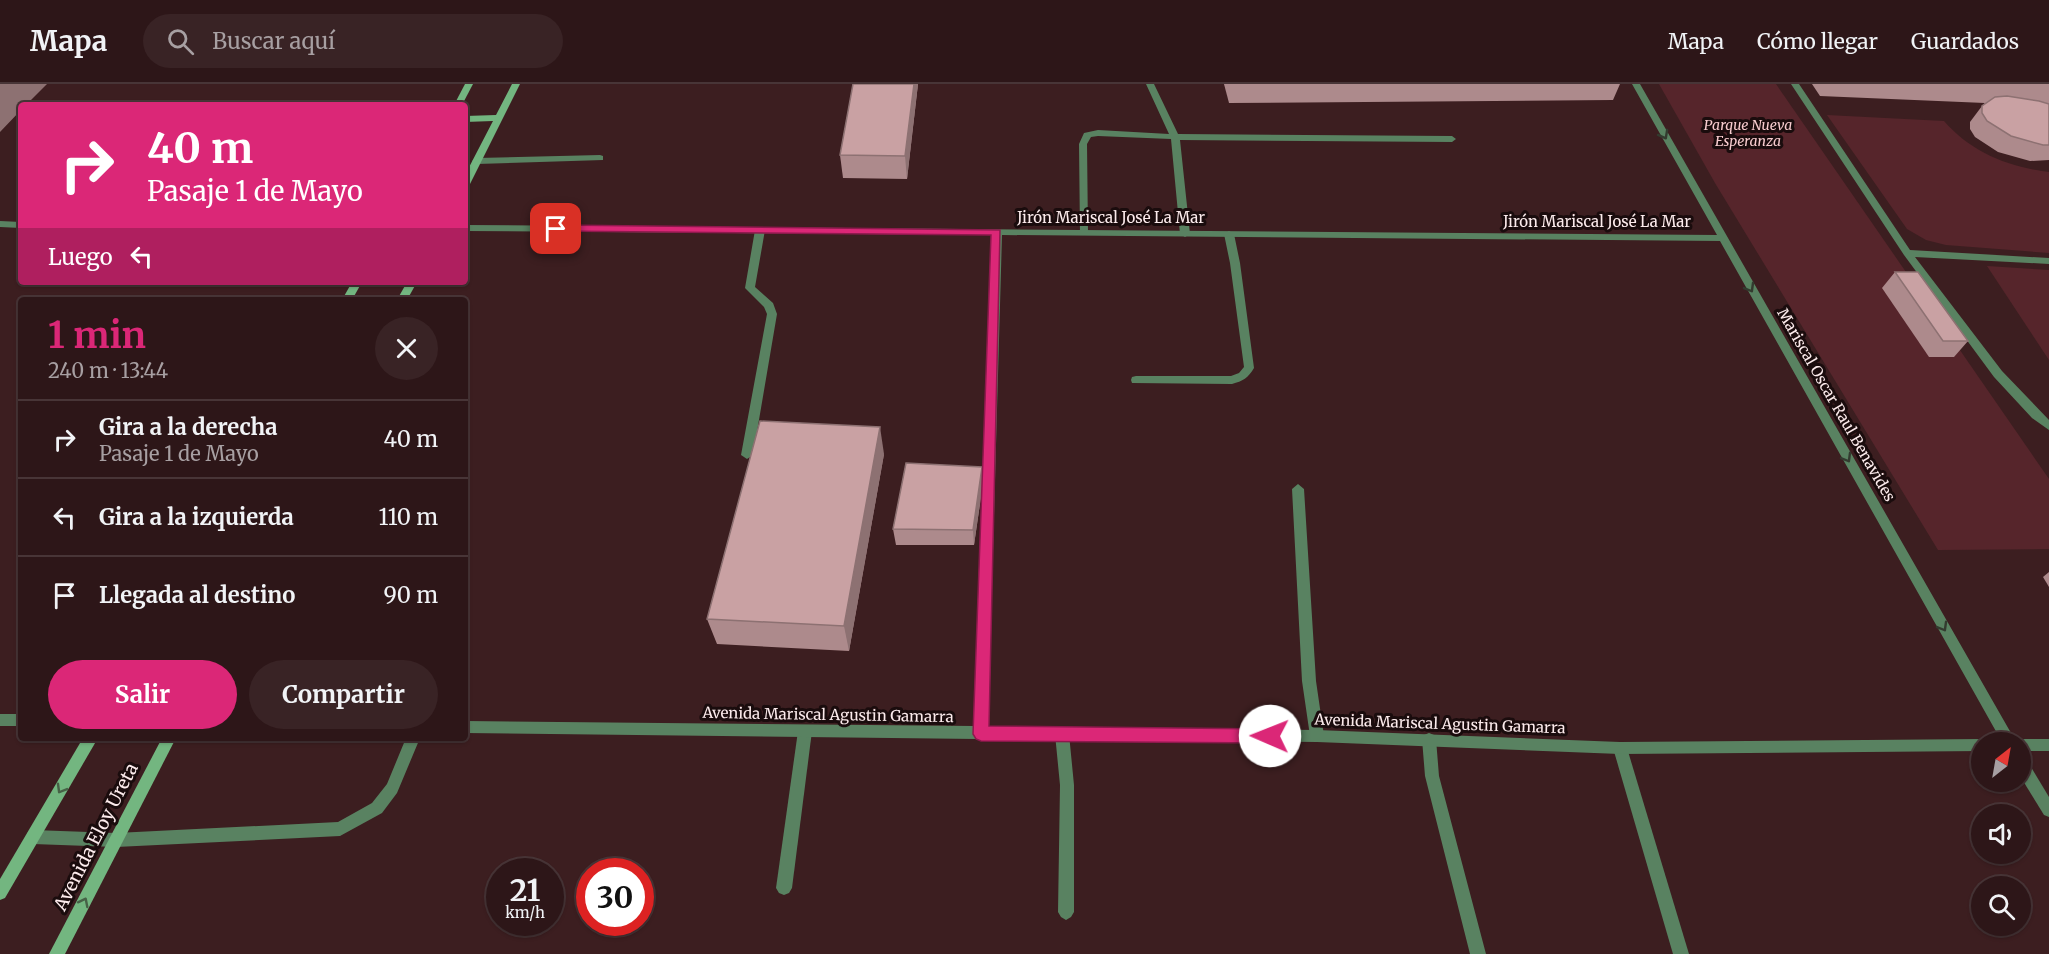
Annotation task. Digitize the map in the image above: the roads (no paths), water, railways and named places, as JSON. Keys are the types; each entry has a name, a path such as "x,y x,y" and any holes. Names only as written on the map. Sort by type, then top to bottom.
{"street":[{"path":"460,102 469,84"},
{"path":"468,178 516,84"},
{"path":"1150,84 1175,137 1185,234"},
{"name":"Mariscal Oscar Raul Benavides","path":"1636,84 1721,238 2003,732"},
{"path":"1794,84 1907,253 1998,374 2049,426"},
{"path":"468,119 498,118"},
{"path":"1083,233 1083,144 1088,135 1098,133 1175,137 1452,139"},
{"path":"477,161 600,158"},
{"path":"0,224 18,225"},
{"name":"Jirón Mariscal José La Mar","path":"468,228 1721,238"},
{"path":"747,455 772,314 769,304 750,288 760,230"},
{"path":"981,734 997,232"},
{"path":"1136,380 1232,380 1243,376 1250,368 1229,234"},
{"path":"1907,253 2049,261"},
{"path":"1298,489 1309,681 1317,736"},
{"path":"0,720 18,720"},
{"name":"Avenida Mariscal Agustin Gamarra","path":"468,727 1317,736 1620,748 1971,745"},
{"path":"784,888 804,731"},
{"path":"1062,734 1067,785 1066,912"},
{"path":"1429,739 1432,776 1478,954"},
{"path":"0,893 89,741"},
{"name":"Avenida Eloy Ureta","path":"57,954 167,741"},
{"path":"33,837 116,840 340,829 360,820 377,808 392,788 412,741"},
{"path":"2031,745 2049,745"},
{"path":"1620,748 1681,954"},
{"path":"2031,780 2049,810"}],"park label":[{"name":"Parque Nueva Esperanza","path":"1748,134"}]}
